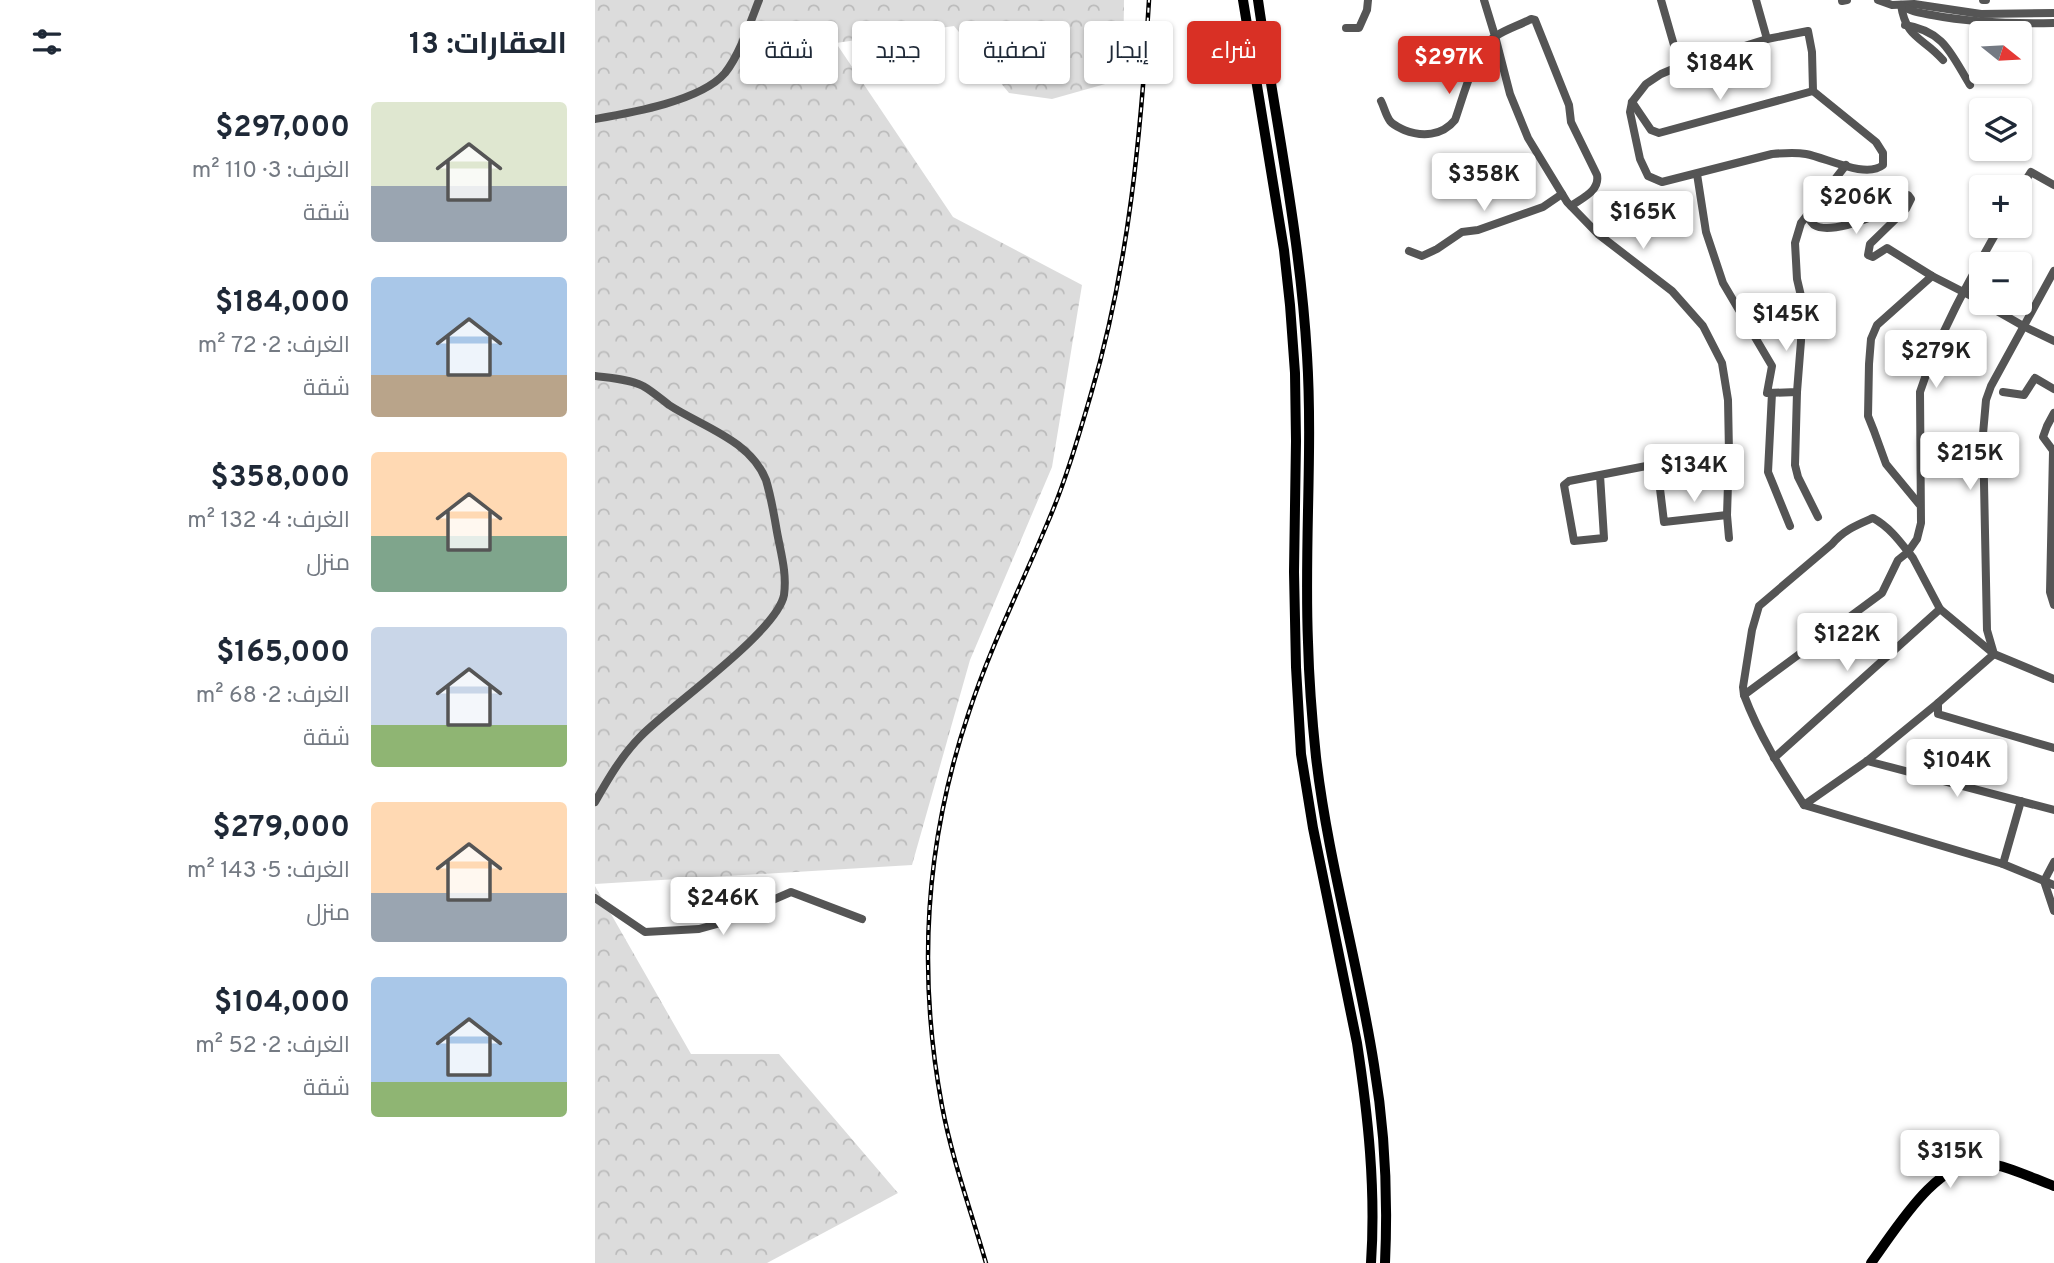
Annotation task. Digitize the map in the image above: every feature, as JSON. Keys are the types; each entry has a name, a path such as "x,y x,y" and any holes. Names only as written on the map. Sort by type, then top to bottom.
{"highway":[{"path":"1243,0 1284,250 1291,318 1296,427 1296,667 1301,754 1313,828 1357,1043 1369,1126 1372,1187 1371,1263"},
{"path":"1258,0 1299,265 1307,352 1310,410 1308,640 1317,758 1327,826 1374,1066 1383,1136 1386,1190 1385,1263"}],"main road":[{"path":"1871,1263 1910,1210 1934,1183 1967,1163 2002,1167 2054,1186"}],"street":[{"path":"595,119 639,111 701,91 724,73 742,41 759,0"},
{"path":"1346,28 1359,28 1367,10 1368,0"},
{"path":"1484,0 1510,94 1528,138 1562,194 1598,234 1672,291 1703,326 1722,363 1727,400 1729,538"},
{"path":"1661,0 1680,66"},
{"path":"1756,0 1767,39"},
{"path":"1878,0 1980,14 2054,13"},
{"path":"1901,5 1913,12 1973,22 2054,23"},
{"path":"1901,5 1905,24 1943,60"},
{"path":"1381,101 1390,121 1416,134 1437,133 1450,127 1476,62 1487,44 1495,36 1531,19 1535,20 1569,105 1571,122 1593,165 1598,182 1594,189 1571,206"},
{"path":"1905,24 1934,34 1950,52 1970,85"},
{"path":"1808,32 1812,52 1812,92 1876,142 1883,153 1883,165 1871,171 1803,153 1772,154 1662,182 1648,176 1640,159 1631,123 1632,102 1637,92 1654,78 1680,66 1767,39 1808,32"},
{"path":"1632,102 1651,130 1659,134 1812,92"},
{"path":"1818,517 1798,477 1795,465 1801,296 1795,243 1801,223 1846,165"},
{"path":"2029,175 2031,172 2054,185"},
{"path":"1697,174 1706,232 1723,283 1772,366 1767,393 1797,392"},
{"path":"1409,251 1422,256 1462,232 1478,230 1543,207 1562,194"},
{"path":"1807,216 1813,224 1822,228 1842,226 1882,212 1900,196 1908,195 1910,199 1906,209 1870,244 1868,255 1873,257 1887,248 1969,294"},
{"path":"1744,695 1882,593 1898,560 1917,539 1921,523 1920,392 1963,291 1993,238"},
{"path":"1994,654 1987,630 1986,400 1991,386 2054,271"},
{"path":"1920,505 1886,464 1868,416 1869,364 1871,339 1877,325 1933,275"},
{"path":"2004,315 2054,341"},
{"path":"595,376 643,386 670,406 730,439 747,452 762,470 766,480 786,570 783,598 771,619 729,661 667,711 639,738 617,766 595,802"},
{"path":"2003,392 2024,394 2035,378 2054,389"},
{"path":"1772,393 1768,471 1790,526"},
{"path":"2054,413 2043,438 2054,452 2050,592 2054,605"},
{"path":"1600,475 1604,538 1574,541 1565,485 1569,481 1708,454 1729,457"},
{"path":"1657,464 1664,522 1727,515"},
{"path":"2054,679 1994,654 1940,609 1908,552 1886,525 1873,518 1841,534 1759,606 1752,630 1743,687 1752,716 1774,758 1804,805 2003,864 2054,885"},
{"path":"1774,758 1940,609"},
{"path":"1804,805 1867,761 1994,654"},
{"path":"1938,703 1938,714 2054,748"},
{"path":"1867,761 2054,810"},
{"path":"2003,864 2021,801"},
{"path":"2054,862 2044,881 2054,911"},
{"path":"595,898 645,932 699,929 791,892 862,919"}],"green space":[{"path":"595,0 1124,0 1124,21 1084,21 1084,84 1105,84 1052,99 1009,93 1002,84 1070,84 1070,21 959,21 959,32 954,26 945,27 945,21 852,21 852,41 838,43 838,21 740,21 740,84 838,84 838,46 852,67 852,84 864,84 953,217 1082,285 1052,467 970,660 912,865 595,884"},
{"path":"595,886 691,1054 779,1054 898,1193 767,1263 595,1263"}],"railway":[{"path":"986,1263 951,1146 934,1056 928,956 935,858 954,760 969,712 996,641 1060,493 1104,346 1131,199 1149,0"}]}
